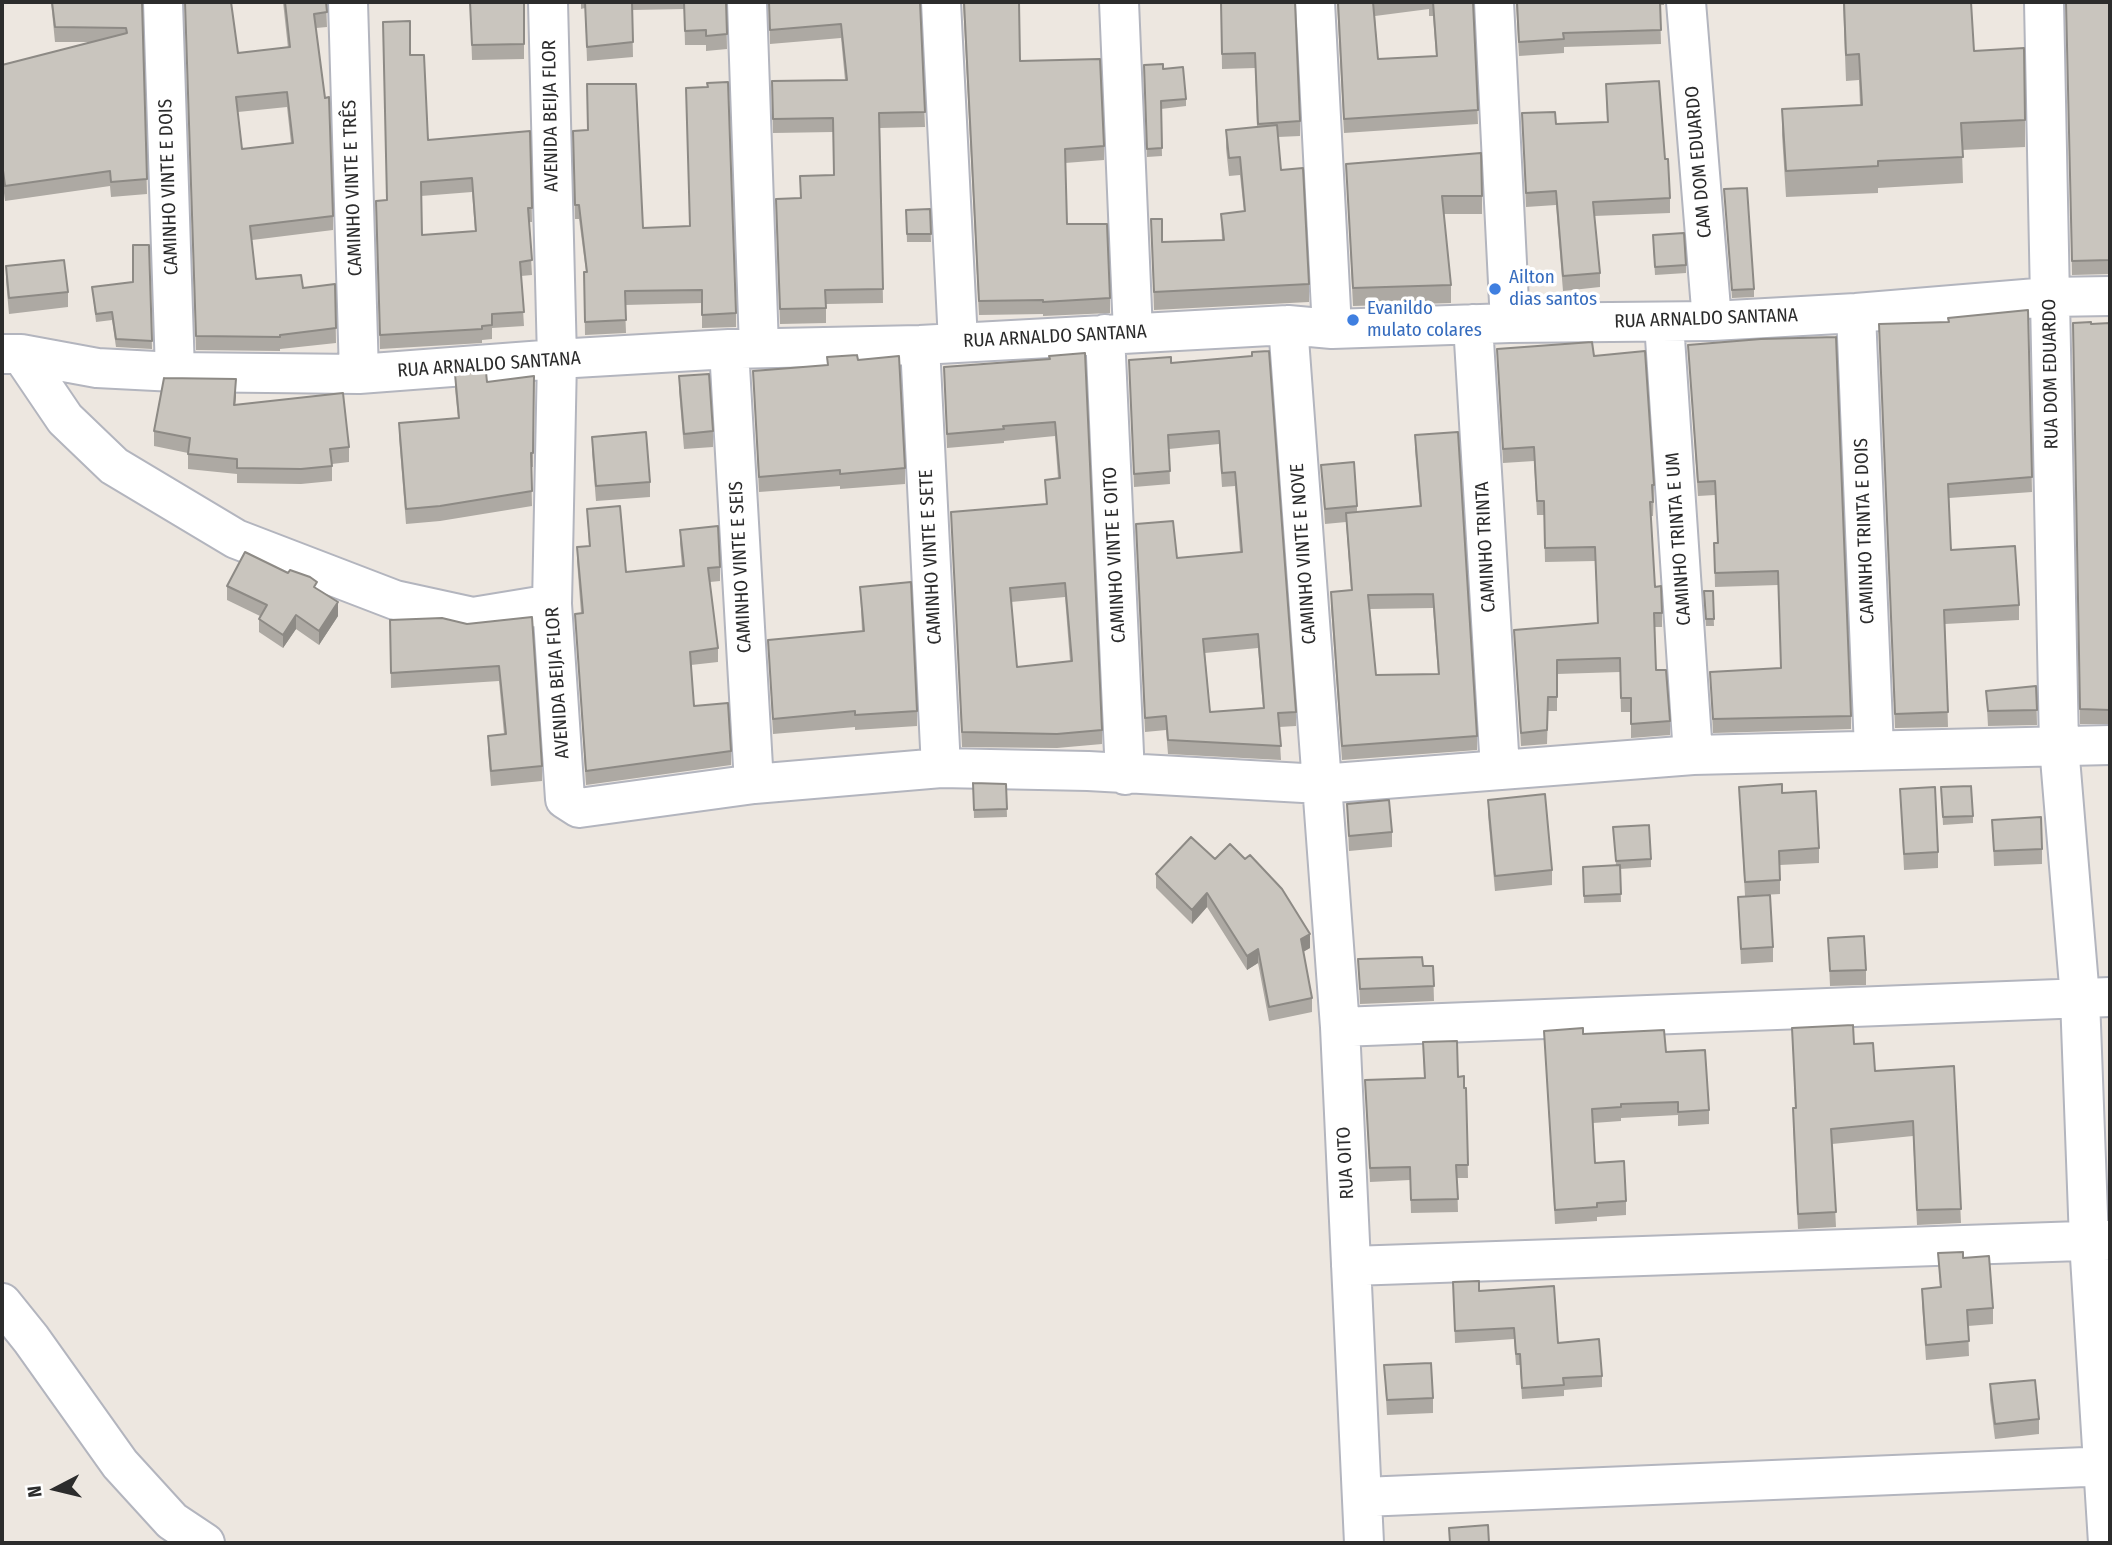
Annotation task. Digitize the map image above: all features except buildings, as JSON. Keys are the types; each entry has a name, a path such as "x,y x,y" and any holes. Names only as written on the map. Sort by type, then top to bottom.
{"street":[{"name":"CAMINHO VINTE E DOIS","path":"163,2 175,372"},
{"name":"CAMINHO VINTE E TRÊS","path":"348,2 359,374"},
{"name":"AVENIDA BEIJA FLOR","path":"548,2 557,359 552,604 565,799 579,808 754,784 941,768 1088,771 1321,784 1693,755 2110,745"},
{"name":"CAMINHO VINTE E SEIS","path":"747,2 744,349 754,784"},
{"path":"941,2 958,342"},
{"name":"CAMINHO VINTE E OITO","path":"1119,2 1119,334 1125,775"},
{"path":"1315,2 1332,329"},
{"path":"1493,2 1510,323"},
{"name":"CAM DOM EDUARDO","path":"1686,2 1712,321"},
{"name":"RUA DOM EDUARDO","path":"2044,2 2059,747 2095,998 2108,1543"},
{"name":"RUA ARNALDO SANTANA","path":"11,354 97,368 175,372 359,374 557,359 744,349 920,345 1288,324 1332,329 1510,323 1664,323 2110,296"},
{"name":"CAMINHO TRINTA E DOIS","path":"1856,313 1874,749"},
{"name":"CAMINHO TRINTA E UM","path":"1664,323 1693,755"},
{"name":"CAMINHO VINTE E NOVE","path":"1288,324 1321,784"},
{"name":"CAMINHO TRINTA","path":"1473,324 1500,769"},
{"name":"CAMINHO VINTE E SETE","path":"920,345 941,768"},
{"path":"11,354 65,419 114,466 236,539 395,600 473,617 552,604"},
{"name":"RUA OITO","path":"1321,784 1340,1027 1364,1543"},
{"path":"1340,1027 2095,998"},
{"path":"1351,1266 1965,1247 2100,1240"},
{"path":"2,1303 32,1339 120,1464 172,1521 205,1543"},
{"path":"1363,1497 2107,1466"}],"place":[{"name":"Ailton dias santos","path":"1495,289"},
{"name":"Evanildo mulato colares","path":"1353,320"}]}
